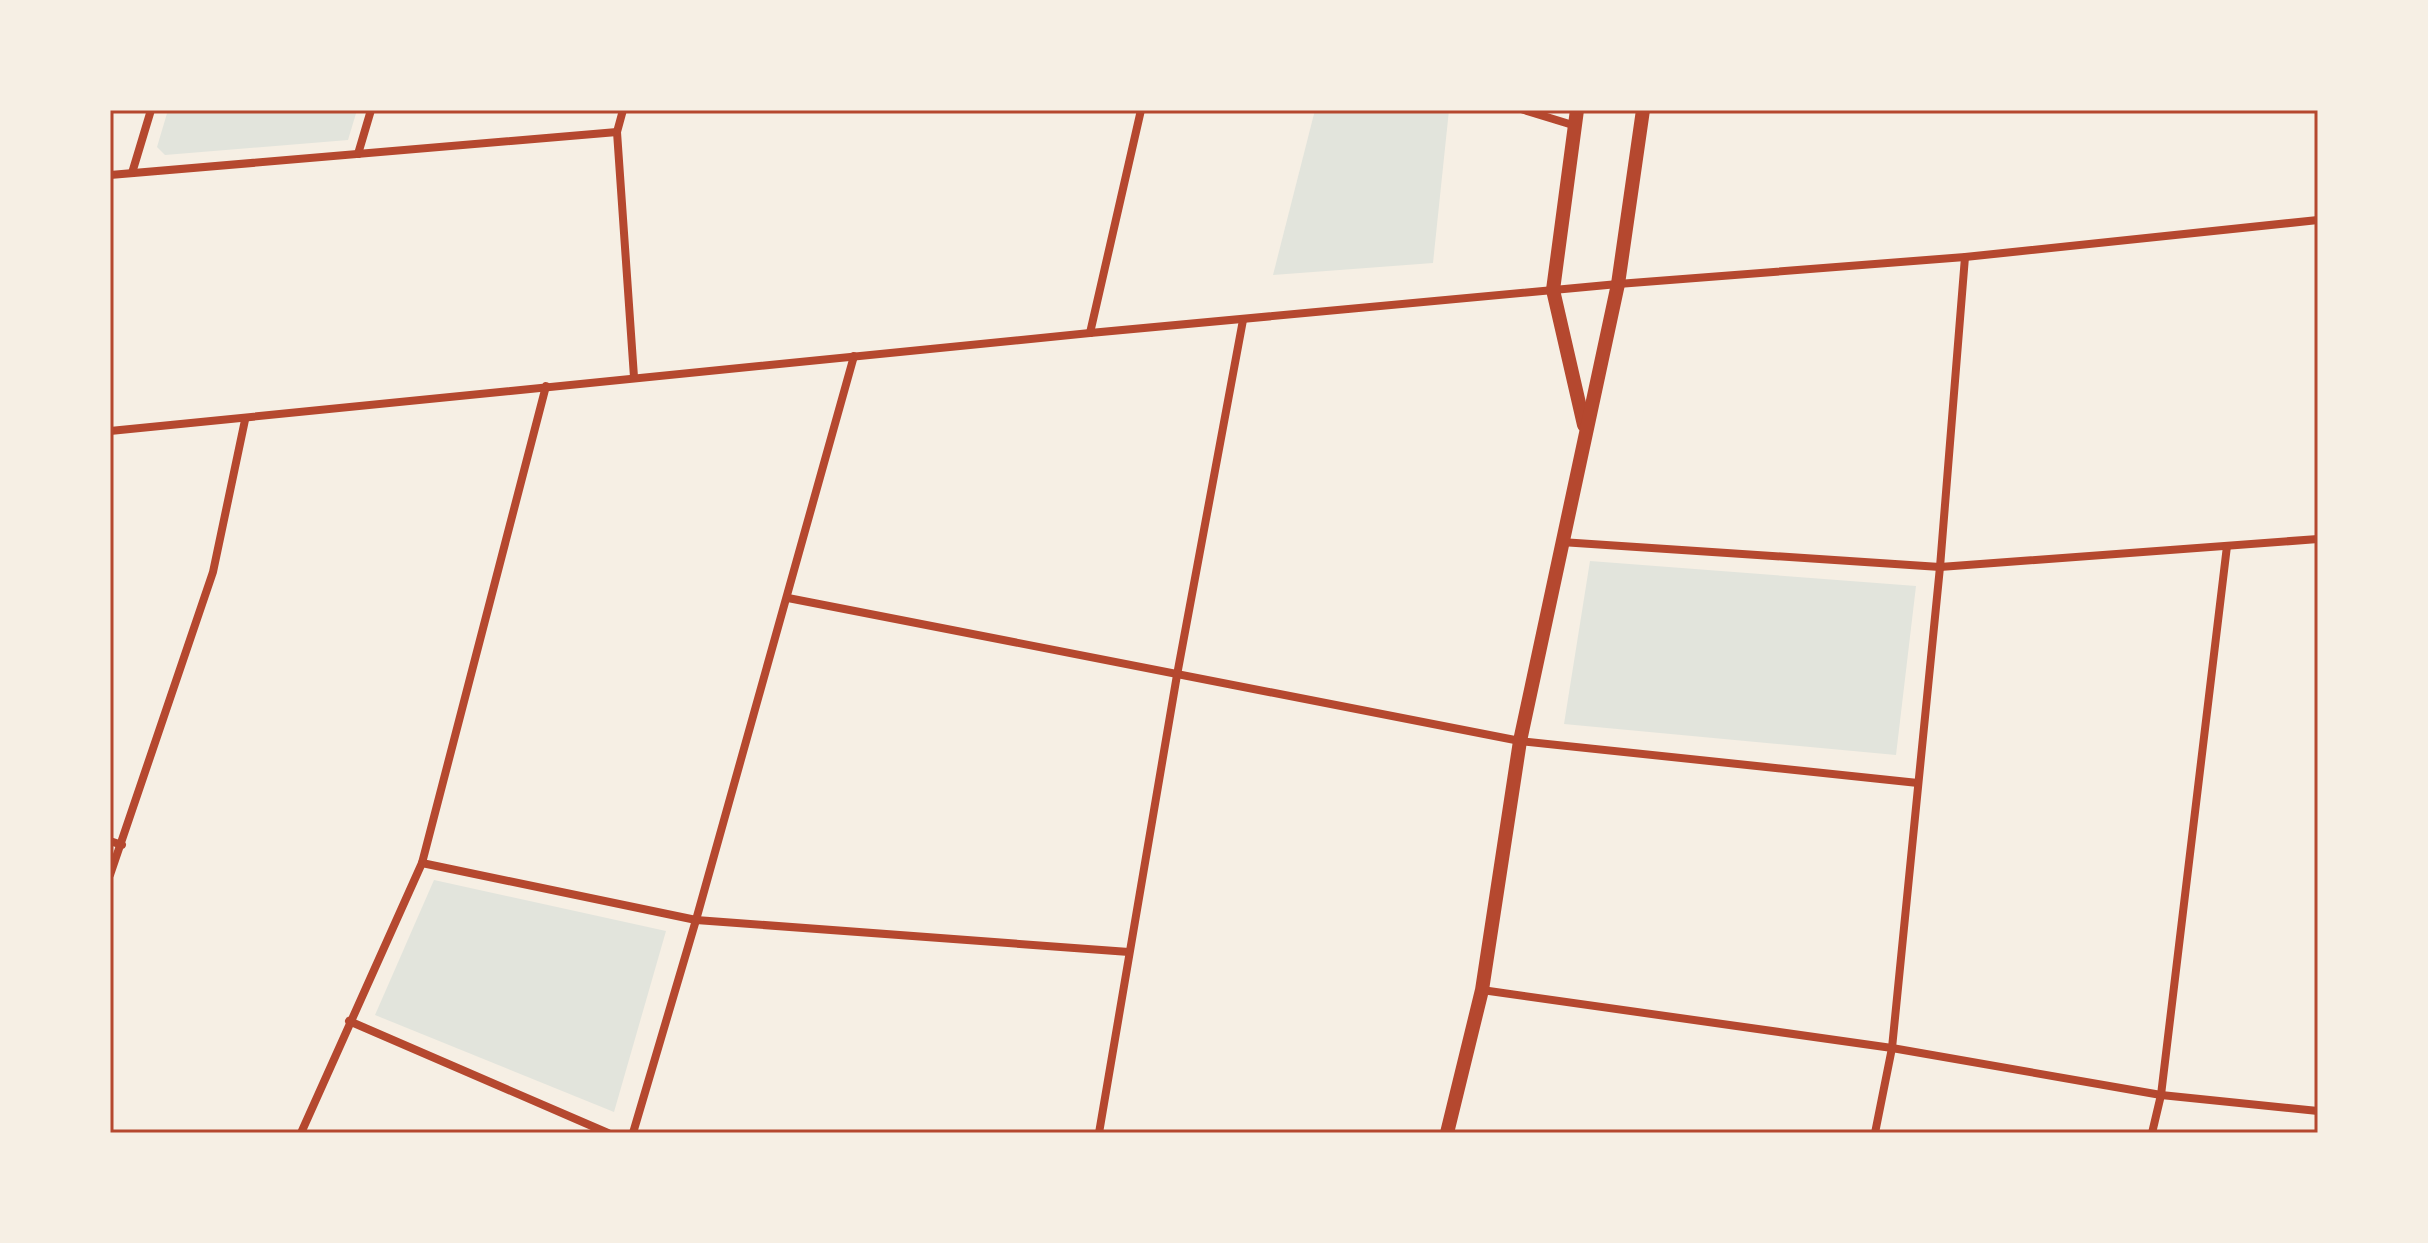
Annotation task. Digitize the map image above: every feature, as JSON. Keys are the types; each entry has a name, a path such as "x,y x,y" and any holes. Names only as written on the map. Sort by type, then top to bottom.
{"street":[{"path":"132,173 151,110"},
{"path":"358,154 371,110"},
{"path":"623,110 617,132 634,377"},
{"path":"1090,333 1141,110"},
{"path":"1524,110 1576,126"},
{"path":"1577,110 1553,290 1585,430"},
{"path":"1447,1133 1482,990 1520,741 1618,284 1643,110"},
{"path":"110,175 617,132"},
{"path":"110,431 245,420 546,386 1090,333 1618,284 1965,257 2318,220"},
{"path":"1875,1133 1892,1048 1940,567 1965,257"},
{"path":"1099,1133 1177,675 1243,320"},
{"path":"633,1133 788,598 854,356"},
{"path":"301,1133 422,863 546,386"},
{"path":"110,875 213,572 245,420"},
{"path":"1561,542 1940,567 2318,539"},
{"path":"2152,1133 2161,1095 2227,546"},
{"path":"788,598 1520,741 1918,783"},
{"path":"110,841 122,845"},
{"path":"422,863 696,920 1129,952"},
{"path":"1482,990 1892,1048 2161,1095 2318,1111"},
{"path":"349,1021 608,1133"}],"shaded area":[{"path":"168,110 357,110 348,140 165,155 157,147"},
{"path":"1315,110 1449,110 1433,263 1273,275"},
{"path":"1590,561 1916,586 1896,755 1564,724"},
{"path":"434,880 666,931 614,1112 375,1015"}]}
